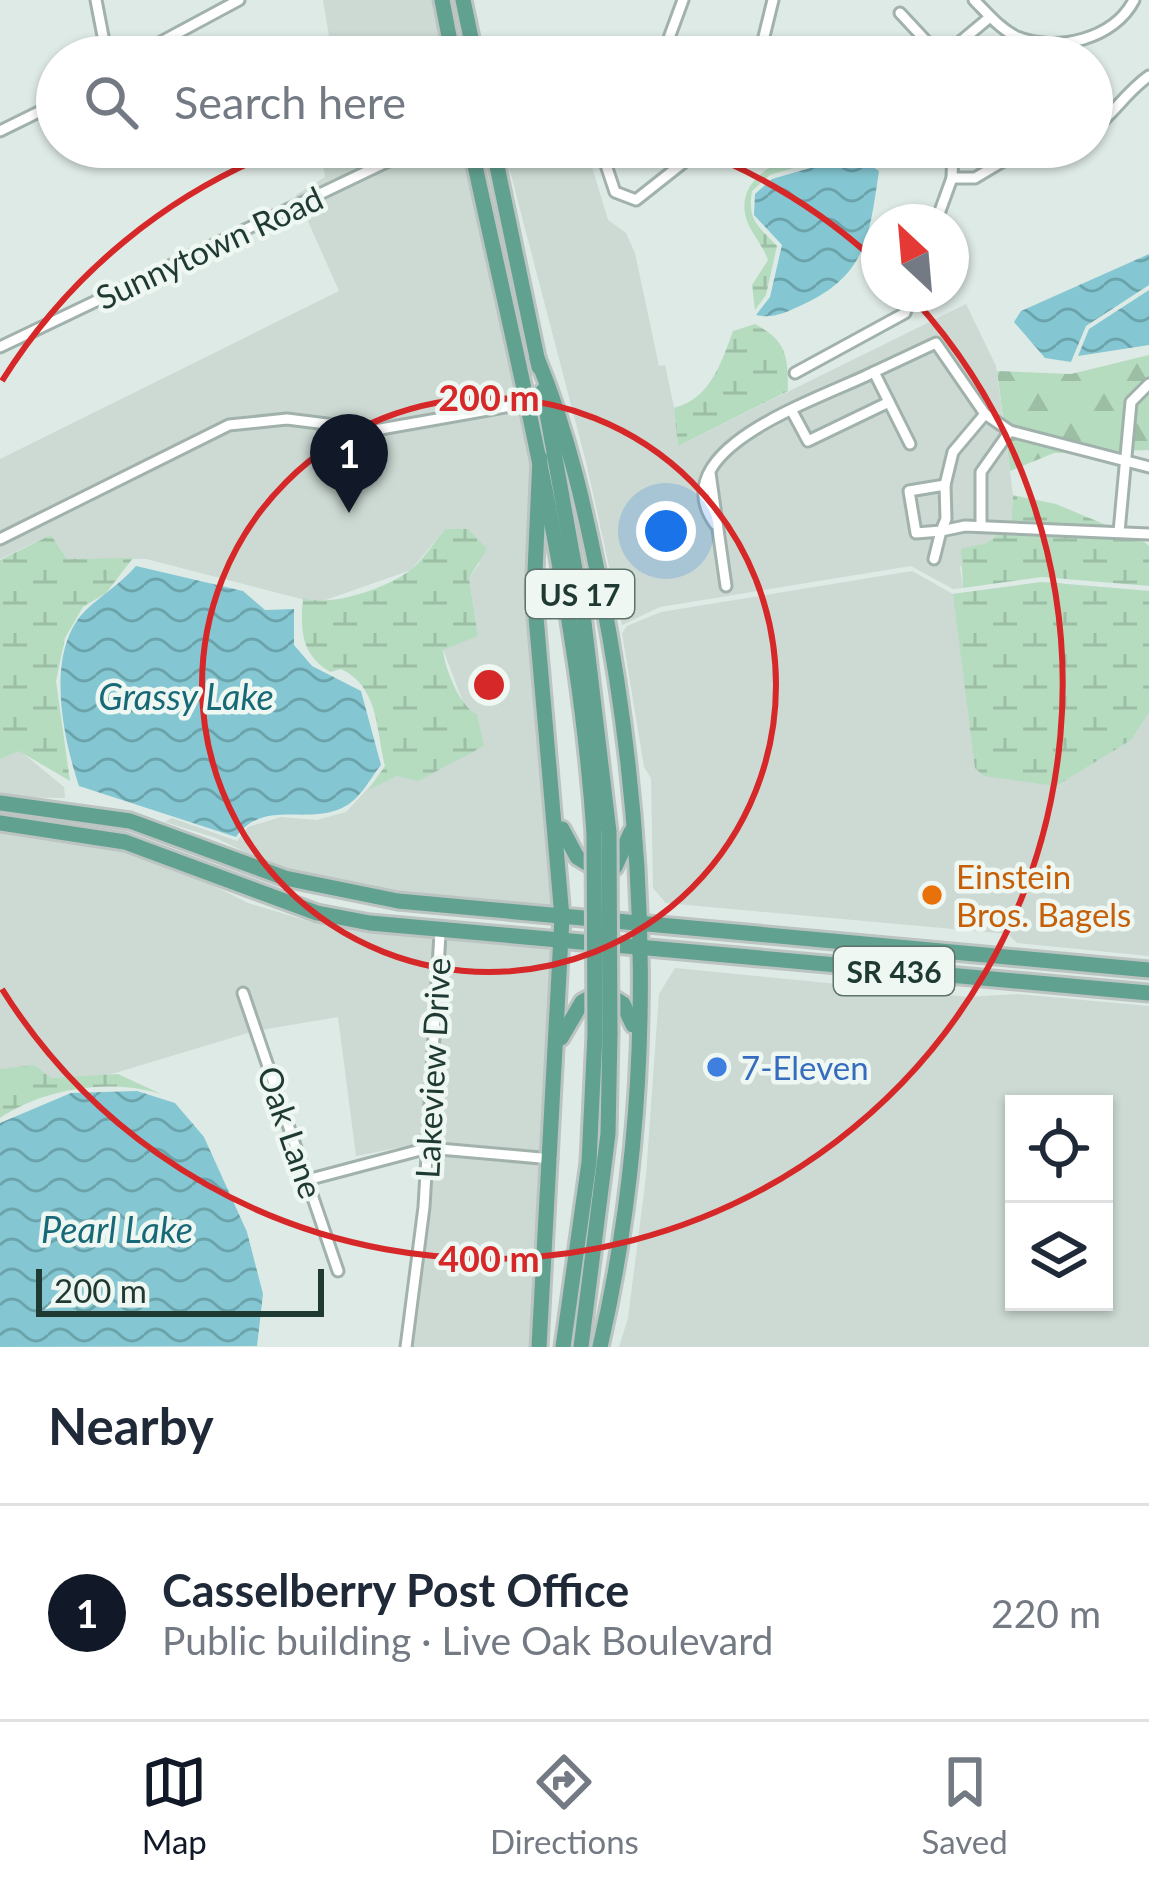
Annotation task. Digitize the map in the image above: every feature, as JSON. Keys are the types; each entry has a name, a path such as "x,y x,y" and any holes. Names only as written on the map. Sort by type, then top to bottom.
{"main road":[{"path":"442,0 449,36"},
{"path":"463,0 471,36"},
{"name":"US 17","path":"476,168 571,611 602,833"},
{"name":"US 17","path":"497,168 584,614 602,833 608,1134 581,1347"},
{"path":"537,358 577,473 616,671 635,817 638,1039 632,1186 600,1347"},
{"path":"539,1347 562,917 557,815 534,594 540,458"},
{"name":"SR 436","path":"0,802 130,821 285,878 343,892 562,917 1149,970"},
{"path":"557,815 577,857 600,871 615,867 624,854 635,817"},
{"name":"SR 436","path":"0,823 107,838 189,862 317,913 440,933 1149,993"},
{"path":"557,1046 582,1002 602,992 623,1004 638,1039"},
{"name":"US 17","path":"563,1347 603,1034"}],"street":[{"path":"96,0 103,36"},
{"path":"172,36 238,0"},
{"path":"670,36 683,0"},
{"path":"764,36 773,0"},
{"path":"974,0 1016,36"},
{"path":"1085,36 1118,22 1134,0"},
{"path":"900,14 921,36"},
{"path":"967,36 990,17"},
{"path":"1113,113 1128,90 1149,76"},
{"path":"0,131 36,114"},
{"name":"Sunnytown Road","path":"0,347 374,168"},
{"path":"607,168 615,192 636,200 676,168"},
{"path":"943,204 952,168"},
{"path":"952,178 975,178 992,168"},
{"path":"795,373 905,312"},
{"path":"726,586 715,524 721,509 702,483 720,452 936,343 985,414 1010,431 1124,465 1149,467"},
{"path":"874,372 910,444"},
{"path":"1119,532 1131,402 1149,384"},
{"path":"793,413 808,441 889,402"},
{"path":"0,539 229,425 287,419 375,430 528,404"},
{"path":"934,560 946,519 945,485 953,452 985,414"},
{"path":"981,525 981,472 1010,431"},
{"path":"945,485 908,491 916,533 981,525 1149,534"},
{"path":"189,862 195,844"},
{"name":"Lakeview Drive","path":"406,1347 428,1148 440,933"},
{"path":"994,980 997,956"},
{"name":"Oak Lane","path":"243,992 338,1271"},
{"path":"307,1180 428,1148 551,1159"}],"shaded area":[{"path":"323,0 436,0 443,36 329,36"},
{"path":"324,168 363,168 298,200 296,195 325,177"},
{"path":"388,168 468,168 518,400 374,425 287,413 227,420 0,533 0,459 339,291 303,210"},
{"path":"509,168 592,168 608,220 626,233 635,253 659,366 665,365 678,446 950,312 969,310 996,366 1013,495 1011,525 960,567 963,588 953,589 911,566 660,607 622,625 586,462"},
{"path":"520,410 535,464 557,911 343,887 278,868 216,838 165,822 172,818 237,841 248,827 281,817 317,820 346,812 373,783 397,776 466,710 443,649 478,635 469,578 480,563 445,529 411,570 317,603 146,559 67,559 51,535 0,559 0,546 231,430 287,424 376,435"},
{"path":"912,571 953,594 1042,582 1149,591 1149,956 1017,943 1008,934 666,903 653,888 651,778 644,767 622,633 627,626 661,612"},
{"path":"19,750 64,787 65,798 0,797 0,759"},
{"path":"0,833 111,846 182,870 248,903 311,922 435,939 423,1143 356,1156 338,1017 261,1030 246,986 237,989 251,1032 105,1076 51,1078 0,1069"},
{"path":"445,940 554,948 547,1153 434,1143"},
{"path":"675,968 968,997 1017,994 1149,1006 1149,1347 619,1347 628,1318 646,1176 659,994"},
{"path":"433,1153 546,1164 534,1347 411,1347"}],"green space":[{"path":"794,168 770,175 752,191 753,217 777,246 766,295 755,310 752,285 768,260 746,218 744,203 748,190 767,169"},
{"path":"755,324 784,351 788,391 678,446 674,408 706,388 733,331"},
{"path":"1149,355 1149,450 1054,453 1010,471 997,371 1071,374"},
{"path":"1013,495 1056,504 1142,540 1149,546 1149,586 1042,577 963,588 961,549 987,543 1011,525"},
{"path":"445,529 468,529 487,549 469,578 478,636 443,650 459,695 477,714 484,746 418,781 397,776 368,790 385,766 374,711 353,677 341,669 330,672 313,657 303,631 303,598 344,598 391,582 414,567"},
{"path":"51,535 67,559 133,558 106,593 83,607 65,638 56,681 70,781 19,751 0,759 0,560"},
{"path":"1042,582 1149,591 1149,712 1131,740 1056,786 984,776 975,768 953,594"},
{"path":"34,1065 51,1078 118,1074 161,1094 121,1087 78,1089 37,1099 0,1118 0,1069"}],"water":[{"path":"810,168 879,171 874,204 861,204 861,252 852,267 824,293 774,315 756,315 770,297 782,245 754,215 755,194 772,179"},
{"path":"1149,254 1149,285 1086,326 1071,362 1045,358 1014,322 1021,311"},
{"path":"1149,290 1149,345 1078,356 1089,329"},
{"name":"Grassy Lake","path":"136,566 243,591 265,610 294,609 294,645 312,666 361,691 381,765 354,800 328,813 259,819 236,837 79,786 63,720 65,648 86,610"},
{"name":"Pearl Lake","path":"137,1091 175,1103 204,1137 247,1232 263,1294 257,1346 0,1347 0,1123 71,1093"}],"place":[{"name":"Casselberry Post Office","path":"349,513"},
{"name":"Einstein Bros. Bagels","path":"932,895"},
{"name":"7-Eleven","path":"717,1067"}]}
